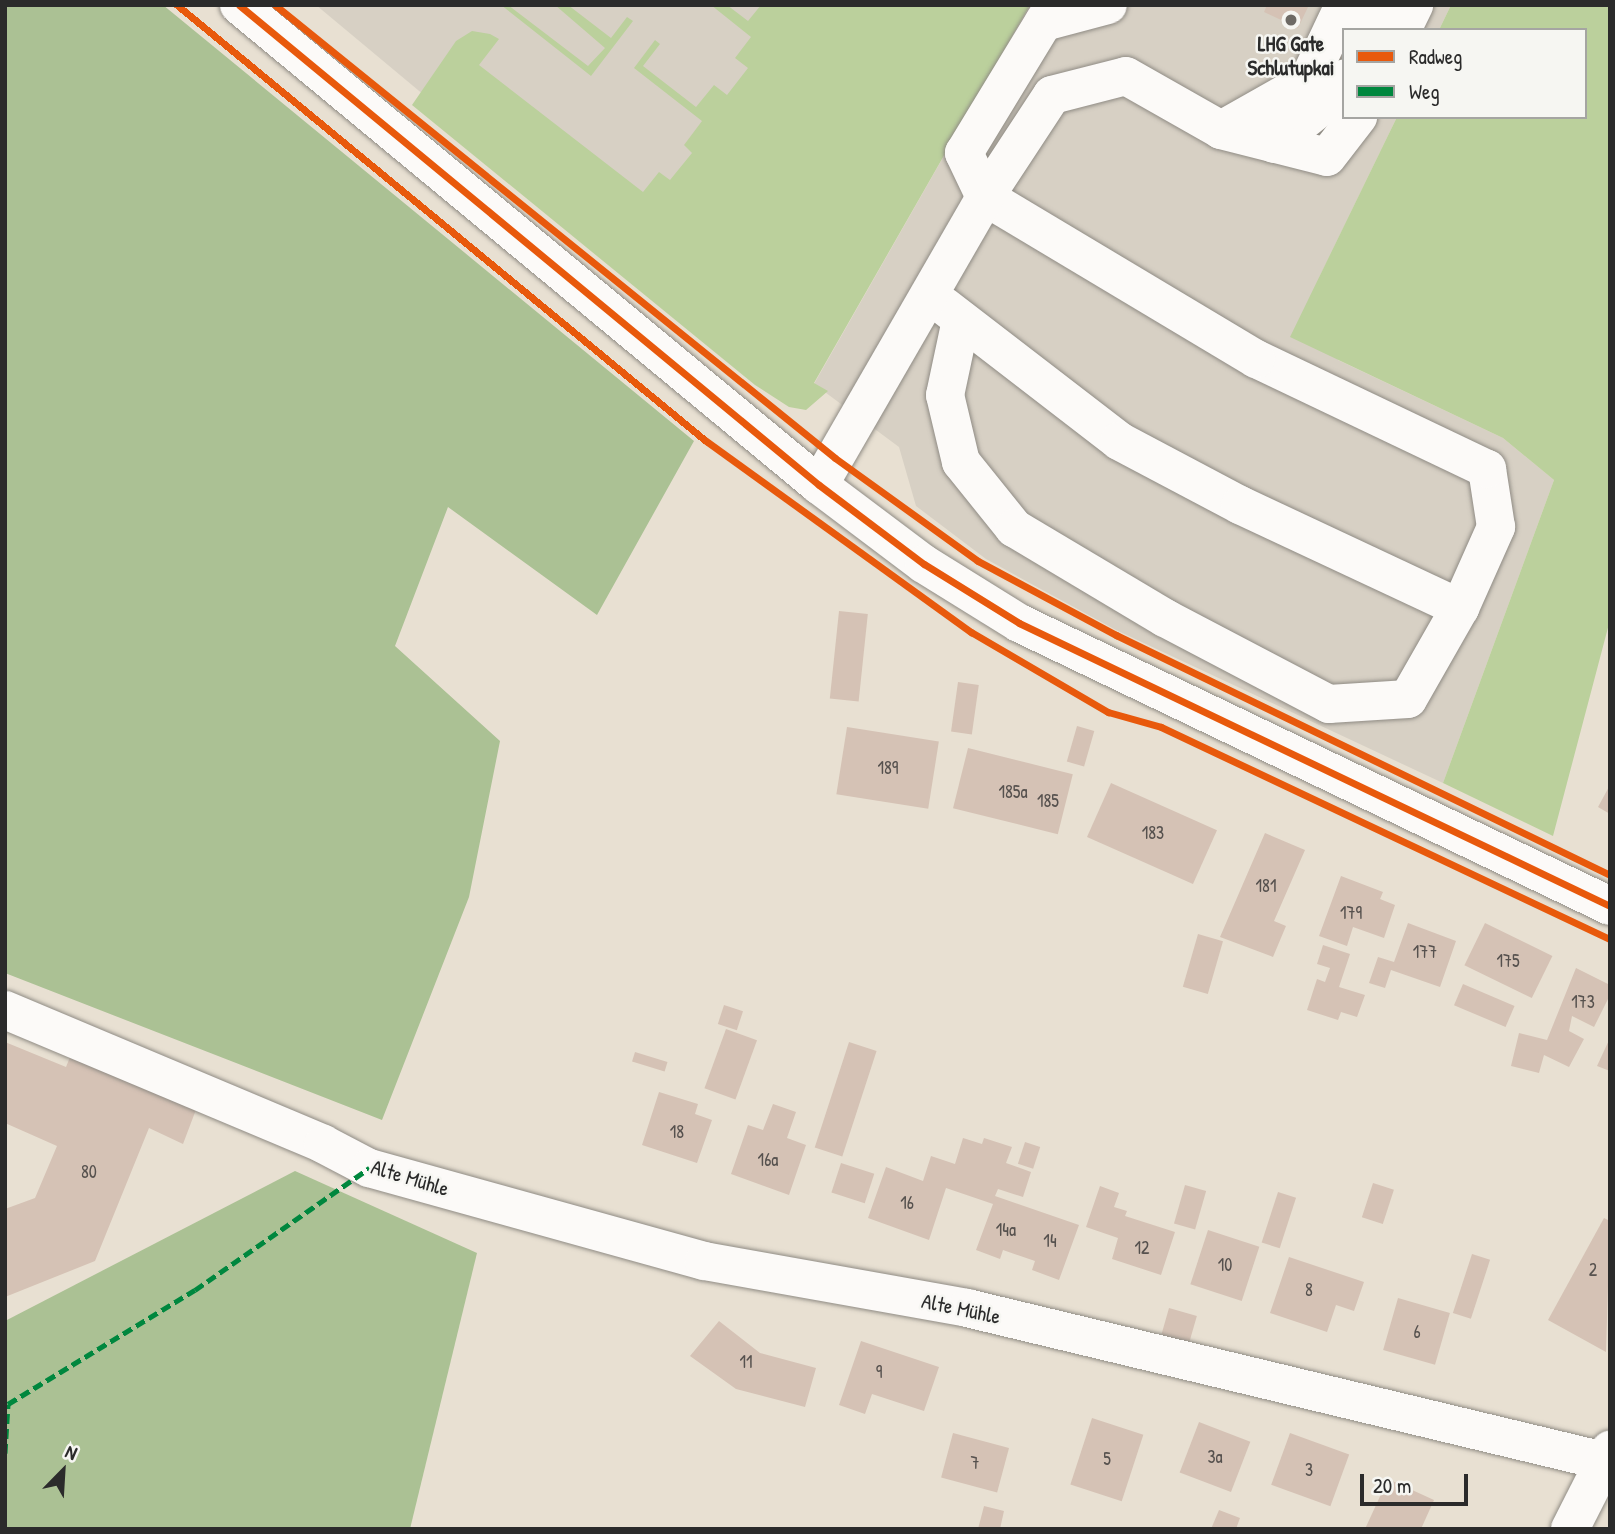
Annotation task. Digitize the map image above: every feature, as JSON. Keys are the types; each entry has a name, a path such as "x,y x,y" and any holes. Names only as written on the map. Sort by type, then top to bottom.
{"street":[{"path":"239,5 819,485 924,564 1019,623 1610,906"},
{"path":"961,320 945,395 961,462 1014,528 1165,618 1329,704 1408,699 1460,608 1496,527 1487,469 1256,359 985,197 964,153 1049,13 1108,5"},
{"path":"1221,130 1308,81 1345,5"},
{"path":"1368,28 1379,5"},
{"path":"1403,28 1414,5"},
{"path":"819,485 985,197 1052,95 1126,76 1221,130 1326,157 1356,119"},
{"path":"1274,144 1337,94 1342,83"},
{"path":"929,293 1119,441 1240,505 1460,608"},
{"name":"Alte Mühle","path":"5,1010 323,1144 369,1168 704,1261 967,1308 1607,1456 1570,1529"}],"shaded area":[{"path":"316,5 974,5 761,376"},
{"path":"1030,5 1451,5 1440,28 1342,28 1342,119 1396,119 1319,278 1338,360 1503,438 1554,480 1443,783 1116,630 986,559 916,506 899,447 814,384"}],"green space":[{"path":"5,5 163,5 694,441 597,615 448,507 395,646 500,741 469,897 382,1120 5,973"},
{"path":"501,5 508,5 588,66 605,48 555,5 568,5 611,38 627,17 633,21 591,76"},
{"path":"711,5 727,5 748,21 761,5 1030,5 814,383 828,391 806,410 789,407 755,385 412,105 456,41 472,31 490,34 499,39 479,65 643,192 659,172 670,180 692,153 684,145 702,121 634,68 655,40 660,44 643,66 696,107 714,85 727,95 748,68 735,58 751,37"},
{"path":"1451,5 1610,5 1610,620 1553,836 1443,783 1554,480 1503,438 1290,337 1396,119 1587,119 1587,28 1440,28"},
{"path":"295,1171 477,1253 410,1529 5,1529 5,1321"}],"building":[{"name":"LHG Gate Schlutupkai","path":"1267,5 1309,5 1298,28 1264,12"},
{"path":"839,611 868,614 859,702 830,699"},
{"path":"958,682 979,685 972,734 951,732"},
{"path":"1077,726 1094,731 1084,767 1067,762"},
{"path":"847,727 939,742 928,809 836,794"},
{"path":"968,748 1073,774 1058,834 953,808"},
{"path":"1111,783 1217,830 1193,884 1087,837"},
{"path":"1610,785 1610,814 1598,807"},
{"path":"1265,833 1305,850 1274,921 1286,926 1273,957 1220,937"},
{"path":"1341,876 1383,892 1380,899 1395,905 1384,938 1353,927 1347,946 1319,936"},
{"path":"1408,923 1456,941 1440,987 1391,970 1385,988 1369,983 1378,957 1394,962"},
{"path":"1485,923 1552,956 1532,998 1464,965"},
{"path":"1198,934 1223,941 1208,994 1183,987"},
{"path":"1323,945 1350,954 1339,987 1365,995 1357,1017 1341,1012 1338,1020 1307,1010 1317,979 1325,982 1330,968 1317,964"},
{"path":"1576,968 1610,985 1610,995 1594,1027 1572,1016 1569,1031 1584,1039 1569,1067 1544,1055 1539,1073 1511,1066 1519,1033 1547,1040"},
{"path":"1463,984 1515,1006 1506,1027 1454,1005"},
{"path":"724,1005 743,1011 737,1030 718,1024"},
{"path":"726,1029 757,1040 735,1099 704,1088"},
{"path":"1610,1038 1610,1071 1597,1066"},
{"path":"5,1042 66,1067 72,1052 197,1107 183,1144 149,1128 95,1261 5,1297 5,1209 35,1198 57,1146 5,1123"},
{"path":"849,1042 877,1051 842,1157 815,1148"},
{"path":"635,1052 668,1062 665,1072 632,1062"},
{"path":"659,1092 698,1104 695,1114 712,1120 697,1163 642,1145"},
{"path":"773,1104 796,1112 787,1138 806,1145 789,1195 731,1174 748,1125 763,1130"},
{"path":"963,1138 982,1144 984,1138 1012,1147 1006,1163 1031,1172 1023,1197 998,1189 995,1196 1079,1225 1059,1280 1032,1270 1035,1261 1003,1250 1000,1259 976,1250 993,1204 946,1188 929,1240 868,1218 886,1167 923,1181 931,1156 955,1164"},
{"path":"1025,1142 1040,1147 1033,1169 1018,1164"},
{"path":"841,1163 874,1174 865,1203 831,1192"},
{"path":"1373,1183 1394,1190 1383,1224 1362,1217"},
{"path":"1185,1185 1206,1191 1195,1230 1174,1223"},
{"path":"1100,1186 1119,1193 1114,1207 1127,1211 1125,1216 1175,1232 1161,1275 1112,1259 1118,1238 1086,1227"},
{"path":"1278,1192 1296,1198 1280,1248 1262,1242"},
{"path":"1604,1218 1610,1221 1606,1352 1548,1320"},
{"path":"1208,1230 1259,1247 1242,1301 1190,1284"},
{"path":"1472,1254 1490,1260 1471,1319 1453,1313"},
{"path":"1289,1257 1364,1282 1354,1311 1336,1305 1327,1332 1270,1313"},
{"path":"1398,1298 1450,1313 1435,1365 1383,1350"},
{"path":"1169,1308 1197,1316 1189,1344 1161,1336"},
{"path":"719,1321 760,1353 816,1368 805,1407 736,1389 690,1356"},
{"path":"861,1341 939,1367 924,1411 872,1394 865,1414 839,1405"},
{"path":"1092,1418 1143,1435 1122,1501 1070,1485"},
{"path":"1199,1422 1250,1442 1231,1492 1180,1472"},
{"path":"953,1433 1009,1448 997,1492 941,1477"},
{"path":"1290,1433 1349,1455 1330,1506 1271,1485"},
{"path":"1388,1479 1434,1500 1421,1529 1365,1529"},
{"path":"984,1506 1004,1511 1000,1529 978,1529"},
{"path":"1219,1510 1240,1518 1236,1529 1211,1529"}],"marked path":[{"path":"5,1453 8,1404 195,1290 369,1168"}],"cycle path":[{"path":"177,5 706,441 971,632 1108,712 1161,727 1610,939"},
{"path":"239,5 819,485 924,564 1019,623 1610,906"},
{"path":"275,5 835,458 978,561 1116,635 1610,875"}],"place":[{"name":"LHG Gate Schlutupkai","path":"1291,20"}]}
